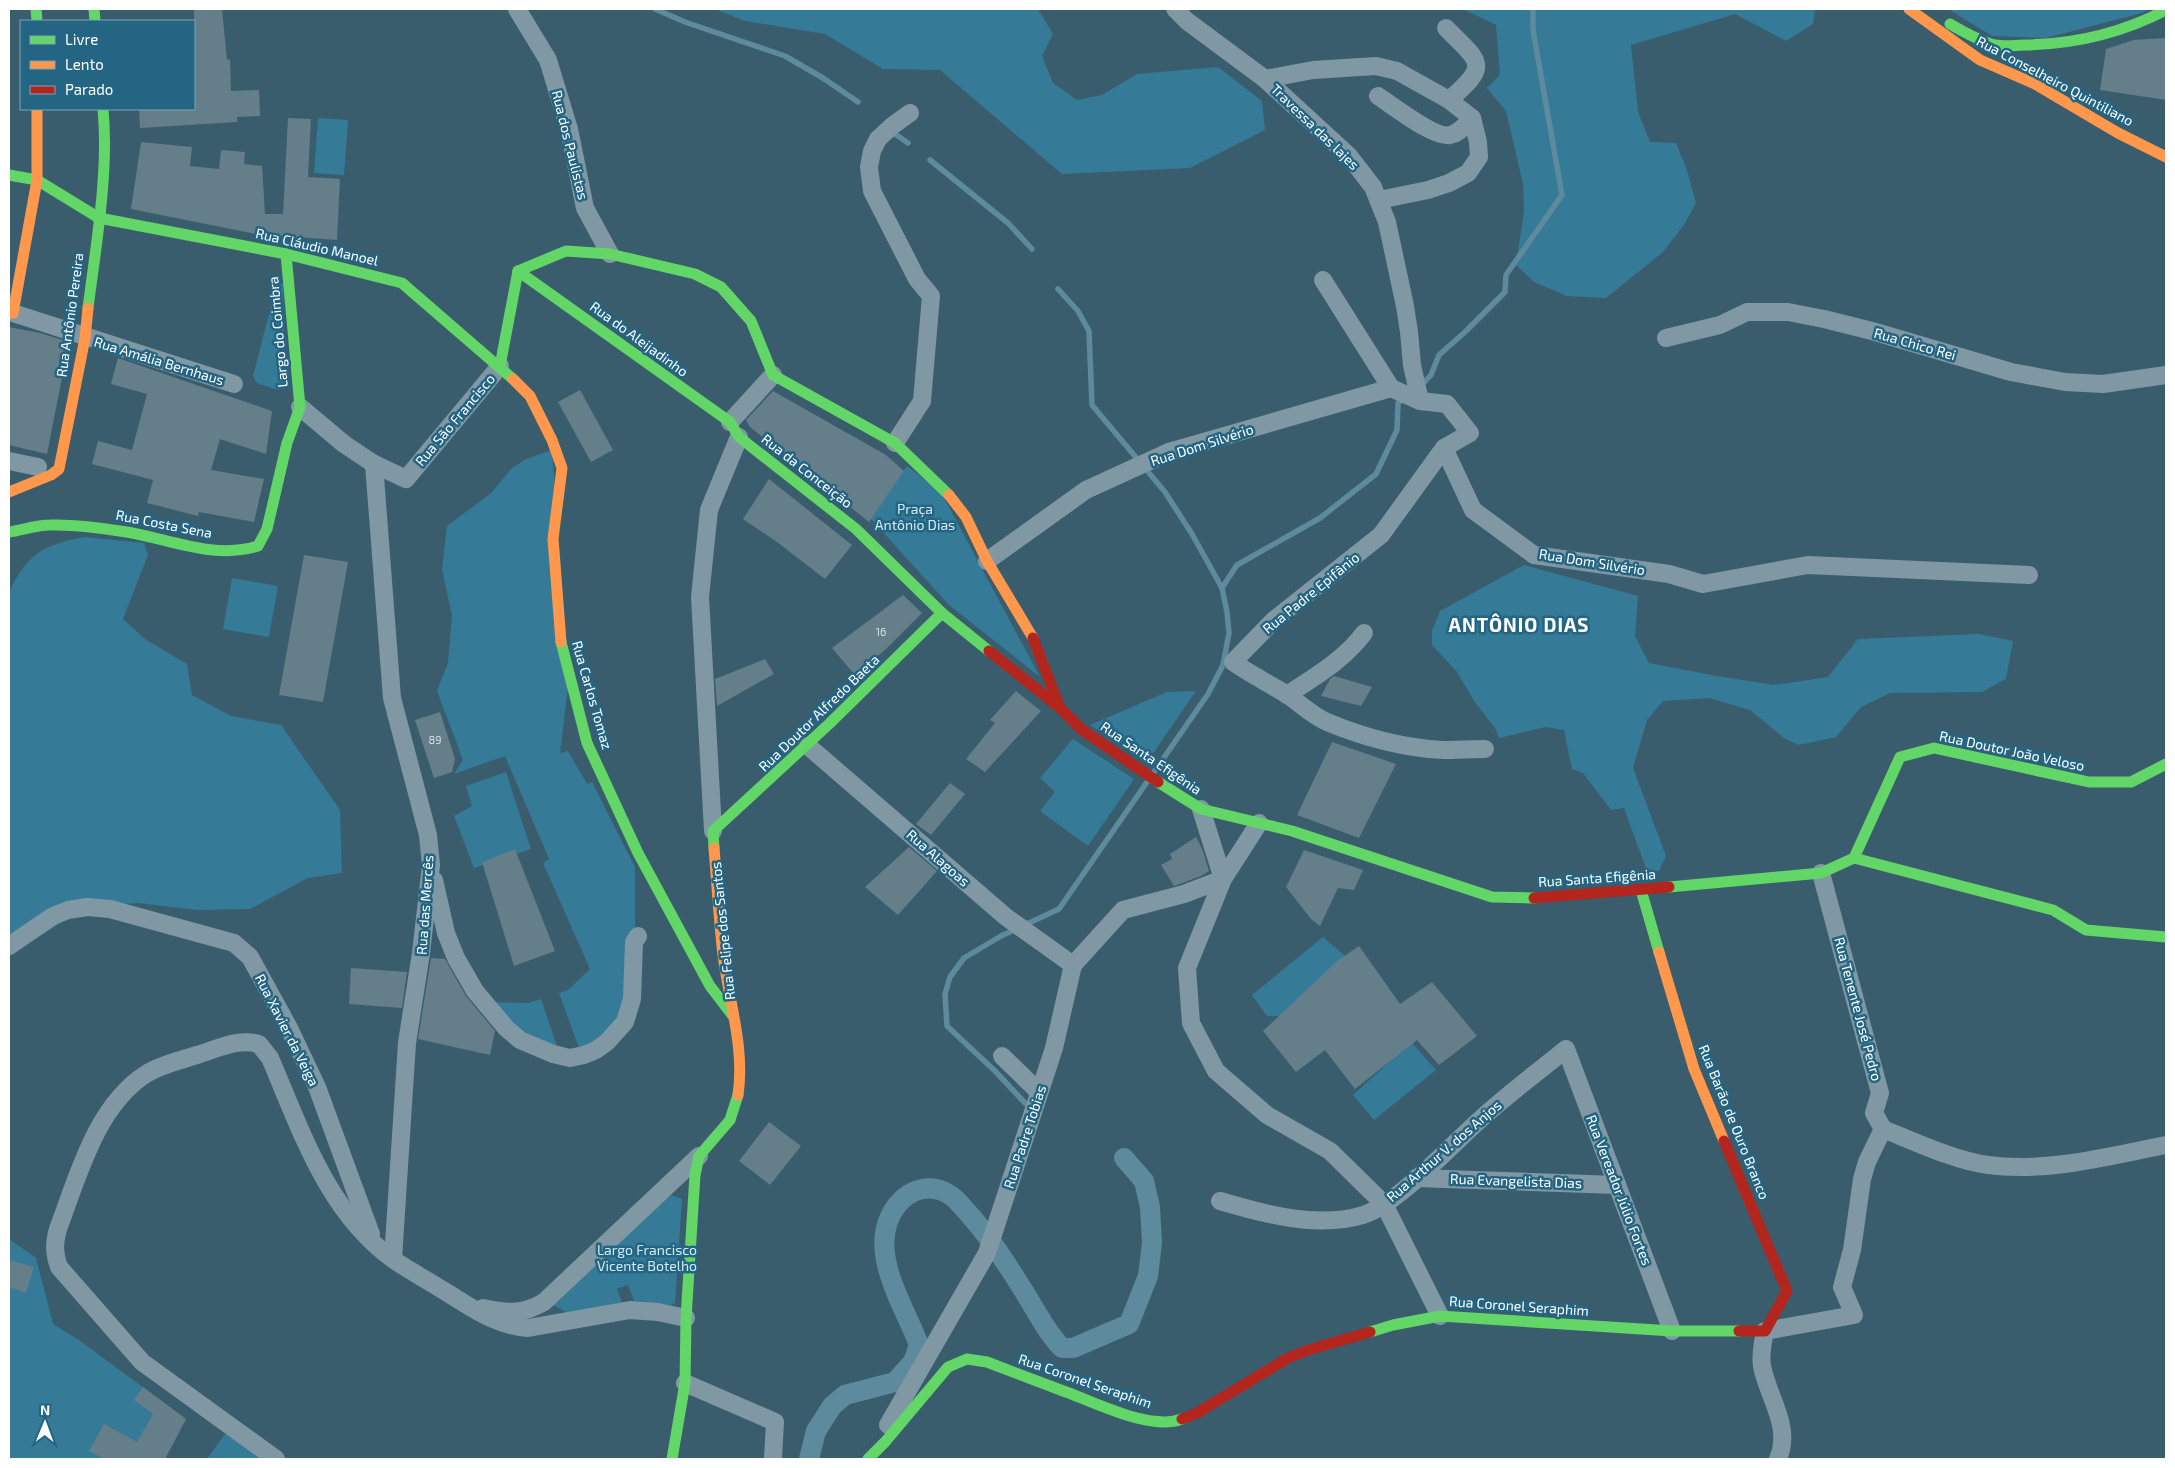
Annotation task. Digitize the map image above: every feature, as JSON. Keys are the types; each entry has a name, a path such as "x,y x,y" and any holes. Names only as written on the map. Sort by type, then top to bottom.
{"street":[{"name":"Rua dos Paulistas","path":"517,9 548,60 569,129 585,208 610,254"},
{"name":"Travessa das lajes","path":"1175,9 1187,22 1265,79 1349,156 1373,187 1387,222 1403,296 1412,365 1420,401"},
{"name":"Rua Conselheiro Quintiliano","path":"1908,9 1980,60 2035,84 2118,133 2166,156"},
{"path":"1913,9 1997,45 2071,42 2120,30 2166,10"},
{"path":"1446,28 1473,56 1477,64 1473,78 1449,100"},
{"path":"1265,79 1312,70 1376,66 1397,71 1449,100 1472,118 1478,142 1479,157 1468,173 1449,183 1428,190 1379,200"},
{"path":"1378,96 1443,136 1455,134 1472,118"},
{"path":"11,313 37,180 37,110"},
{"name":"Rua Antônio Pereira","path":"9,492 51,475 59,469 85,338 99,218 105,131 103,110"},
{"path":"895,443 922,401 931,296 917,279 872,190 869,167 872,151 878,138 910,113"},
{"path":"9,175 37,180 99,218"},
{"name":"Rua Cláudio Manoel","path":"99,218 286,254 402,283 500,366"},
{"path":"518,271 566,251 610,254 695,274 721,287 751,321 773,375 895,443 949,495 966,516 987,561 1037,646 1060,708"},
{"name":"Largo do Coimbra","path":"286,254 300,407"},
{"name":"Rua São Francisco","path":"374,464 406,479 500,366 518,271"},
{"name":"Rua do Aleijadinho","path":"518,271 735,430"},
{"path":"1323,280 1391,388 1420,401 1448,404 1470,433 1444,448"},
{"name":"Rua Chico Rei","path":"1666,338 1720,325 1748,312 1788,312 1824,318 2011,372 2065,382 2103,384 2166,376"},
{"name":"Rua Amália Bernhaus","path":"11,313 234,384"},
{"name":"Rua Carlos Tomaz","path":"500,366 530,396 552,440 562,468 553,539 559,635 587,743 638,853 710,986 733,1016"},
{"path":"735,430 773,375"},
{"name":"Rua Dom Silvério","path":"987,561 1086,490 1169,452 1391,388"},
{"path":"300,407 344,444 374,464"},
{"name":"Rua Costa Sena","path":"9,532 49,526 74,526 127,532 185,546 228,551 258,546 267,529 287,444 300,407"},
{"name":"Rua da Conceição","path":"735,430 856,528 942,613"},
{"name":"Rua Felipe dos Santos","path":"468,1306 504,1312 518,1312 532,1309 544,1302 699,1156 730,1120 738,1098 740,1084 738,1044 723,955 713,831 700,597 710,510 735,430"},
{"name":"Rua Dom Silvério","path":"1444,448 1473,510 1534,554 1669,574 1703,584 1808,565 2029,575"},
{"name":"Rua Padre Epifânio","path":"1444,448 1381,536 1274,620 1233,662 1326,721 1360,733 1401,744 1434,748 1485,749"},
{"path":"9,461 38,467"},
{"name":"Rua das Mercês","path":"374,464 392,698 428,835 431,865 421,953 407,1043 393,1259"},
{"path":"942,613 1060,708"},
{"name":"Rua Doutor Alfredo Baeta","path":"713,831 808,746 942,613"},
{"path":"1287,695 1336,661 1364,633"},
{"name":"Rua Santa Efigênia","path":"1060,708 1080,729 1128,763 1201,809 1311,838 1492,897 1521,899 1821,873 1854,858"},
{"name":"Rua Alagoas","path":"808,746 1006,917 1073,965"},
{"name":"Rua Doutor João Veloso","path":"1854,858 1900,757 1934,748 2089,782 2131,782 2166,764"},
{"path":"1201,809 1222,879"},
{"path":"1259,823 1222,879 1187,968 1191,1024 1216,1071 1267,1115 1330,1151 1384,1204 1440,1316"},
{"path":"1854,858 2053,910 2086,930 2166,937"},
{"path":"431,865 446,933 456,958 475,991 506,1028 520,1040 553,1054 570,1058 584,1056 607,1042 625,1022 632,999 634,942 638,936"},
{"name":"Rua Tenente José Pedro","path":"1821,873 1880,1093 1874,1113 1883,1129"},
{"name":"Rua Padre Tobias","path":"869,1459 987,1253 1054,1048 1073,965 1123,910 1184,894 1222,879"},
{"name":"Rua Barão de Ouro Branco","path":"1641,890 1694,1069 1787,1291 1765,1331"},
{"name":"Rua Xavier da Veiga","path":"9,946 52,916 68,910 87,907 110,909 234,943 250,956 289,1028 317,1087 374,1241 393,1259 490,1320 516,1327 528,1328 630,1310 658,1312 686,1318"},
{"path":"276,1459 142,1362 60,1267 55,1254 54,1241 87,1155 102,1123 117,1101 133,1084 146,1074 164,1065 236,1043 260,1044 270,1058 318,1170 343,1207 374,1241"},
{"name":"Rua Arthur V. dos Anjos","path":"1220,1201 1287,1217 1331,1220 1364,1215 1384,1204 1416,1178 1485,1115 1566,1049"},
{"name":"Rua Vereador Júlio Fortes","path":"1566,1049 1672,1331"},
{"path":"1002,1056 1039,1092"},
{"path":"1778,1459 1783,1435 1780,1416 1762,1363 1765,1331 1854,1315 1842,1287 1852,1250 1862,1179 1883,1129 1919,1144 1986,1165 2017,1167 2088,1160 2166,1144"},
{"path":"672,1459 685,1383 686,1318 695,1176 699,1156"},
{"name":"Rua Evangelista Dias","path":"1416,1178 1616,1185"},
{"name":"Rua Coronel Seraphim","path":"869,1459 948,1367 958,1360 971,1358 987,1362 1130,1416 1155,1421 1176,1421 1197,1413 1288,1358 1308,1350 1393,1325 1440,1316 1672,1331 1765,1331"},
{"path":"685,1383 775,1422 773,1459"}],"green space":[{"path":"715,9 1038,9 1053,34 1042,56 1053,83 1077,100 1102,95 1137,74 1218,67 1262,101 1265,130 1190,168 1062,174 940,70 883,69 825,34 745,21"},
{"path":"1463,9 1815,9 1813,24 1786,41 1735,14 1631,45 1638,112 1650,142 1676,143 1686,167 1696,203 1684,225 1663,252 1606,298 1567,296 1534,282 1516,265 1524,211 1523,184 1506,111 1487,88 1500,75 1496,25"},
{"path":"1948,9 2149,9 2142,13 2046,38 1992,36"},
{"path":"318,118 348,120 344,175 314,173"},
{"path":"277,283 283,284 285,387 278,390 257,383 253,376"},
{"path":"552,450 569,679 560,753 568,751 587,784 592,782 635,867 635,932 626,1004 607,1031 594,1041 579,1048 559,993 568,990 590,969 543,863 549,859 505,756 454,774 463,760 437,691 448,663 452,616 442,569 447,526 491,493 512,468 526,459"},
{"name":"Praça Antônio Dias","path":"907,466 941,492 1040,677 949,605 871,519"},
{"path":"84,537 144,543 148,555 123,619 145,639 187,664 192,695 231,716 281,725 340,810 342,873 308,878 250,909 196,910 139,903 97,906 62,922 20,948 9,950 9,592 23,568 38,553 57,544"},
{"path":"1524,565 1638,596 1635,636 1649,663 1774,685 1828,677 1858,639 1979,634 2013,641 2006,679 1982,692 1890,693 1861,707 1836,737 1799,745 1784,738 1750,710 1709,698 1663,701 1647,720 1633,768 1666,856 1659,871 1647,871 1624,808 1611,810 1583,773 1572,769 1564,730 1546,727 1499,738 1495,728 1474,701 1457,672 1432,645 1432,631 1440,611"},
{"path":"232,578 278,586 269,637 223,629"},
{"path":"1196,691 1154,752 1142,758 1090,725 1167,692"},
{"path":"1073,739 1134,779 1088,846 1040,811 1055,792 1040,778"},
{"path":"506,772 531,849 474,868 454,816 472,806 466,786"},
{"path":"1323,937 1345,956 1279,1016 1267,1016 1252,995"},
{"path":"541,999 557,1046 545,1043 520,1030 493,1002 529,1003"},
{"path":"1366,1020 1412,1043 1436,1070 1374,1120 1353,1095 1395,1057"},
{"name":"Largo Francisco Vicente Botelho","path":"671,1195 682,1199 675,1303 671,1305 634,1301 628,1285 617,1289 622,1303 567,1313 552,1304 590,1266"},
{"path":"9,1239 36,1258 53,1324 79,1340 186,1419 165,1459 9,1459"},
{"path":"230,1427 275,1459 207,1459"}],"building":[{"path":"194,9 222,9 227,60 230,59 231,91 259,90 260,116 237,117 237,122 140,128 139,110 195,110"},
{"path":"2166,38 2166,100 2100,90 2106,49 2134,40"},
{"path":"288,118 311,119 308,177 340,179 337,240 256,234 131,209 141,142 192,147 190,166 219,169 221,150 245,152 244,164 262,166 265,214 283,214"},
{"path":"9,327 40,333 69,342 47,454 9,445"},
{"path":"118,358 272,411 266,454 220,439 211,470 264,479 254,522 199,512 198,516 147,503 153,480 92,464 98,441 132,450 147,394 111,384"},
{"path":"580,390 613,450 591,462 558,402"},
{"path":"773,391 886,455 904,471 869,522 750,427 746,420"},
{"path":"769,479 852,545 825,579 777,542 743,519"},
{"path":"304,555 348,562 323,702 279,695"},
{"path":"903,595 922,613 884,651 854,674 832,648"},
{"path":"765,659 774,674 717,706 715,679"},
{"path":"1334,676 1372,687 1361,706 1321,696 1330,679"},
{"path":"1016,691 1041,711 985,772 966,759 995,723 990,720"},
{"path":"440,712 455,759 452,772 434,778 415,720"},
{"path":"1332,742 1396,764 1359,838 1297,815"},
{"path":"950,783 965,794 931,835 916,824"},
{"path":"1196,837 1203,851 1209,871 1174,886 1161,865 1172,859 1170,854"},
{"path":"909,847 937,871 898,915 865,887"},
{"path":"515,849 555,951 514,966 482,862"},
{"path":"1304,850 1363,870 1354,890 1338,888 1320,926 1311,919 1286,887"},
{"path":"1359,946 1400,1004 1432,982 1477,1036 1439,1065 1417,1040 1355,1089 1325,1050 1296,1072 1263,1031 1337,961"},
{"path":"431,958 445,959 466,996 495,1031 490,1055 418,1039"},
{"path":"351,968 407,972 402,1008 349,1004"},
{"path":"769,1122 801,1146 770,1185 739,1161"},
{"path":"9,1260 34,1267 26,1293 9,1287"},
{"path":"143,1387 186,1419 165,1459 105,1459 89,1451 104,1424 137,1442 153,1414 134,1400"}],"waterway":[{"path":"655,9 685,22 785,56 823,78 858,102"},
{"path":"1420,387 1431,375 1439,355 1505,292 1506,275 1562,195 1533,30 1533,9"},
{"path":"895,134 908,143"},
{"path":"930,160 1008,223 1032,249"},
{"path":"1058,289 1078,311 1089,331 1092,405 1165,492 1192,534 1222,588 1227,612 1229,633 1223,665 1208,694 1154,772"},
{"path":"1222,588 1237,565 1320,518 1376,474 1397,430 1398,403 1406,397"},
{"path":"1025,1103 995,1071 947,1026 945,994 950,977 964,958 1001,936 1059,909 1147,782"},
{"path":"809,1459 816,1431 832,1406 845,1395 895,1382 913,1362 919,1345 890,1276 884,1239 888,1222 897,1205 915,1191 929,1188 936,1189 943,1191 958,1201 996,1248 1047,1329 1062,1348 1073,1348 1129,1324 1148,1276 1152,1243 1150,1207 1144,1181 1124,1158"}],"traffic: fast":[{"path":"36,9 37,20"},
{"path":"94,9 95,20"},
{"path":"1950,24 1977,39 1995,45 2044,44 2098,36 2132,25 2166,10"},
{"path":"88,308 103,183 103,110"},
{"path":"9,175 37,180 99,218 286,254 402,283 513,379"},
{"path":"518,271 566,251 610,254 695,274 721,287 751,321 773,375 895,443 949,495"},
{"path":"9,532 45,525 69,525 127,532 209,550 242,550 258,546 267,529 287,443 300,407 286,254"},
{"path":"518,271 730,422 739,437 856,529 942,613 989,651"},
{"path":"500,366 518,271"},
{"path":"714,848 713,831 829,724 942,613"},
{"path":"561,642 587,743 638,853 710,986 733,1016"},
{"path":"1854,858 1900,757 1934,748 2089,782 2131,782 2166,764"},
{"path":"1158,782 1201,809 1292,831 1492,897 1534,898"},
{"path":"1669,887 1821,873 1854,858 2053,910 2086,930 2166,937"},
{"path":"1641,890 1659,952"},
{"path":"672,1459 685,1383 686,1318 695,1175 699,1156 730,1120 738,1095"},
{"path":"1370,1332 1393,1325 1440,1316 1672,1331 1739,1331"},
{"path":"868,1459 885,1442 948,1367 967,1359 987,1362 1108,1409 1139,1419 1169,1422 1182,1419"}],"traffic: slow":[{"path":"1909,9 1980,60 2035,84 2118,133 2166,157"},
{"path":"9,313 13,313 37,180 37,110"},
{"path":"9,492 51,475 59,469 85,338 88,308"},
{"path":"513,379 530,396 552,440 562,468 553,539 561,642"},
{"path":"949,495 966,517 987,561 1033,638"},
{"path":"714,848 723,955 738,1042 740,1077 738,1095"},
{"path":"1659,952 1694,1069 1724,1141"}],"traffic: jam":[{"path":"1033,638 1060,708"},
{"path":"989,651 1060,708 1081,729 1158,782"},
{"path":"1534,898 1669,887"},
{"path":"1724,1141 1787,1291 1765,1331 1739,1331"},
{"path":"1182,1419 1197,1413 1288,1358 1308,1350 1370,1332"}],"district":[{"name":"ANTÔNIO DIAS","path":"1519,625"}]}
